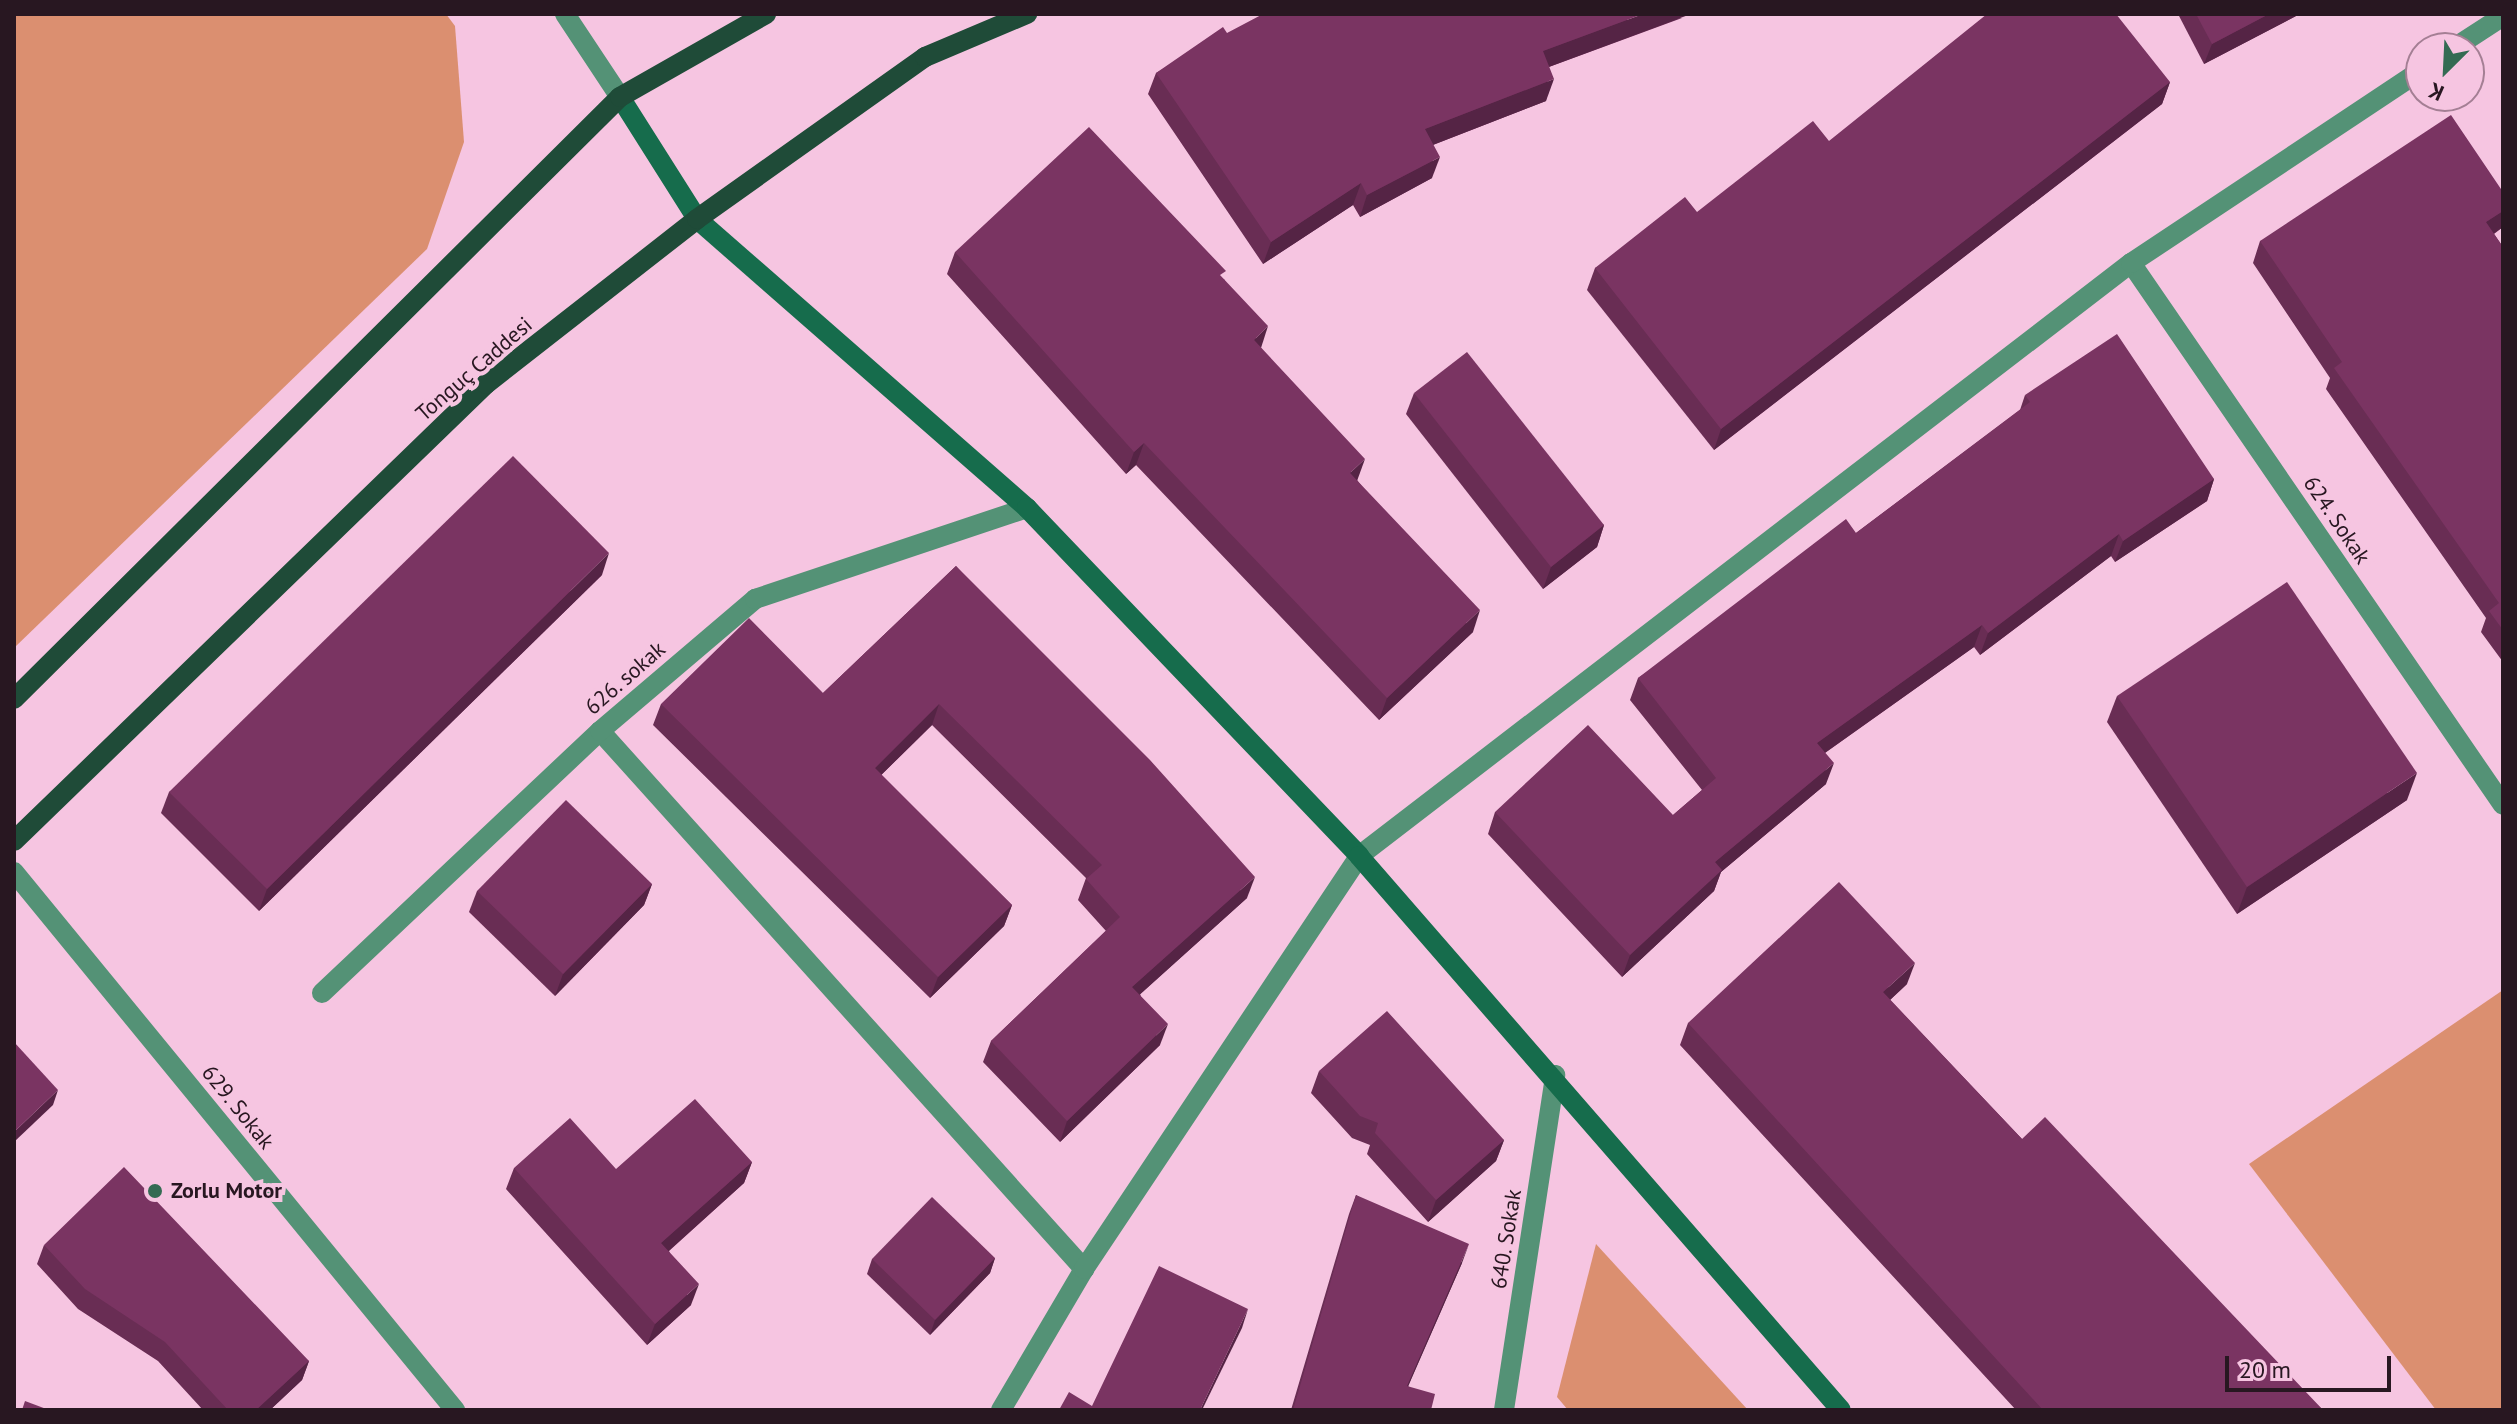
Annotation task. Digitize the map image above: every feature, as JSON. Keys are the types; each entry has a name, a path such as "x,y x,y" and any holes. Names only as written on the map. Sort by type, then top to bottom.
{"main road":[{"path":"14,699 620,97 766,14"},
{"name":"Tonguç Caddesi","path":"14,841 486,384 697,219 925,57 1027,14"},
{"path":"620,97 697,219 1027,508 1359,856 1555,1075 1841,1410"}],"street":[{"path":"565,14 620,97"},
{"path":"2478,32 2503,16"},
{"path":"1001,1410 1084,1269 1359,856 2131,263 2405,81"},
{"name":"624. Sokak","path":"2131,263 2503,805"},
{"name":"626. sokak","path":"322,993 600,731 755,599 1027,508"},
{"path":"600,731 1084,1269"},
{"name":"629. Sokak","path":"14,872 455,1410"},
{"name":"640. Sokak","path":"1504,1410 1555,1075"}],"shaded area":[{"path":"14,14 446,14 455,26 464,142 427,249 14,648"},
{"path":"2503,990 2503,1410 2436,1410 2249,1164"},
{"path":"1596,1244 1748,1410 1568,1410 1557,1397"}],"building":[{"path":"1263,14 1643,14 1543,51 1554,79 1425,129 1440,157 1367,195 1361,183 1271,242 1156,73 1223,27 1227,33"},
{"path":"1987,14 2116,14 2170,82 1721,429 1595,268 1685,197 1697,212 1813,121 1829,141"},
{"path":"2196,14 2269,14 2212,44"},
{"path":"2451,115 2503,192 2503,211 2486,222 2503,247 2503,630 2489,611 2499,603 2334,368 2342,362 2260,241"},
{"path":"1089,127 1226,271 1220,275 1268,326 1254,340 1365,459 1350,473 1480,610 1387,698 1144,443 1134,452 955,252"},
{"path":"2117,334 2214,479 2123,541 2119,534 1988,633 1982,625 1817,743 1834,763 1715,862 1722,870 1630,955 1495,812 1588,725 1673,815 1716,778 1638,678 1846,519 1856,533 2030,402 2025,395"},
{"path":"1467,352 1604,525 1551,567 1414,393"},
{"path":"513,456 609,553 267,889 169,792"},
{"path":"956,566 1150,760 1255,877 1132,987 1168,1024 1067,1121 991,1041 1120,917 1086,879 1102,865 939,704 875,768 1012,905 938,977 661,704 749,618 823,693"},
{"path":"2287,582 2417,773 2247,887 2117,696"},
{"path":"566,800 652,884 563,974 477,891"},
{"path":"1839,882 1915,963 1883,992 2022,1139 2045,1117 2323,1410 2043,1410 1688,1023"},
{"path":"1387,1011 1504,1140 1436,1200 1375,1133 1378,1123 1360,1116 1319,1071"},
{"path":"14,1042 58,1090 14,1132"},
{"path":"695,1099 752,1162 661,1243 699,1284 655,1324 514,1168 570,1118 616,1169"},
{"path":"124,1167 309,1361 256,1410 228,1410 165,1342 85,1289 44,1245"},
{"path":"1356,1195 1469,1244 1407,1386 1435,1394 1431,1410 1293,1410"},
{"path":"932,1197 995,1258 935,1320 872,1259"},
{"path":"1159,1266 1248,1309 1200,1410 1059,1410 1069,1392 1092,1406"},
{"path":"25,1401 49,1410 22,1410"}],"place":[{"name":"Zorlu Motor","path":"155,1191"}]}
